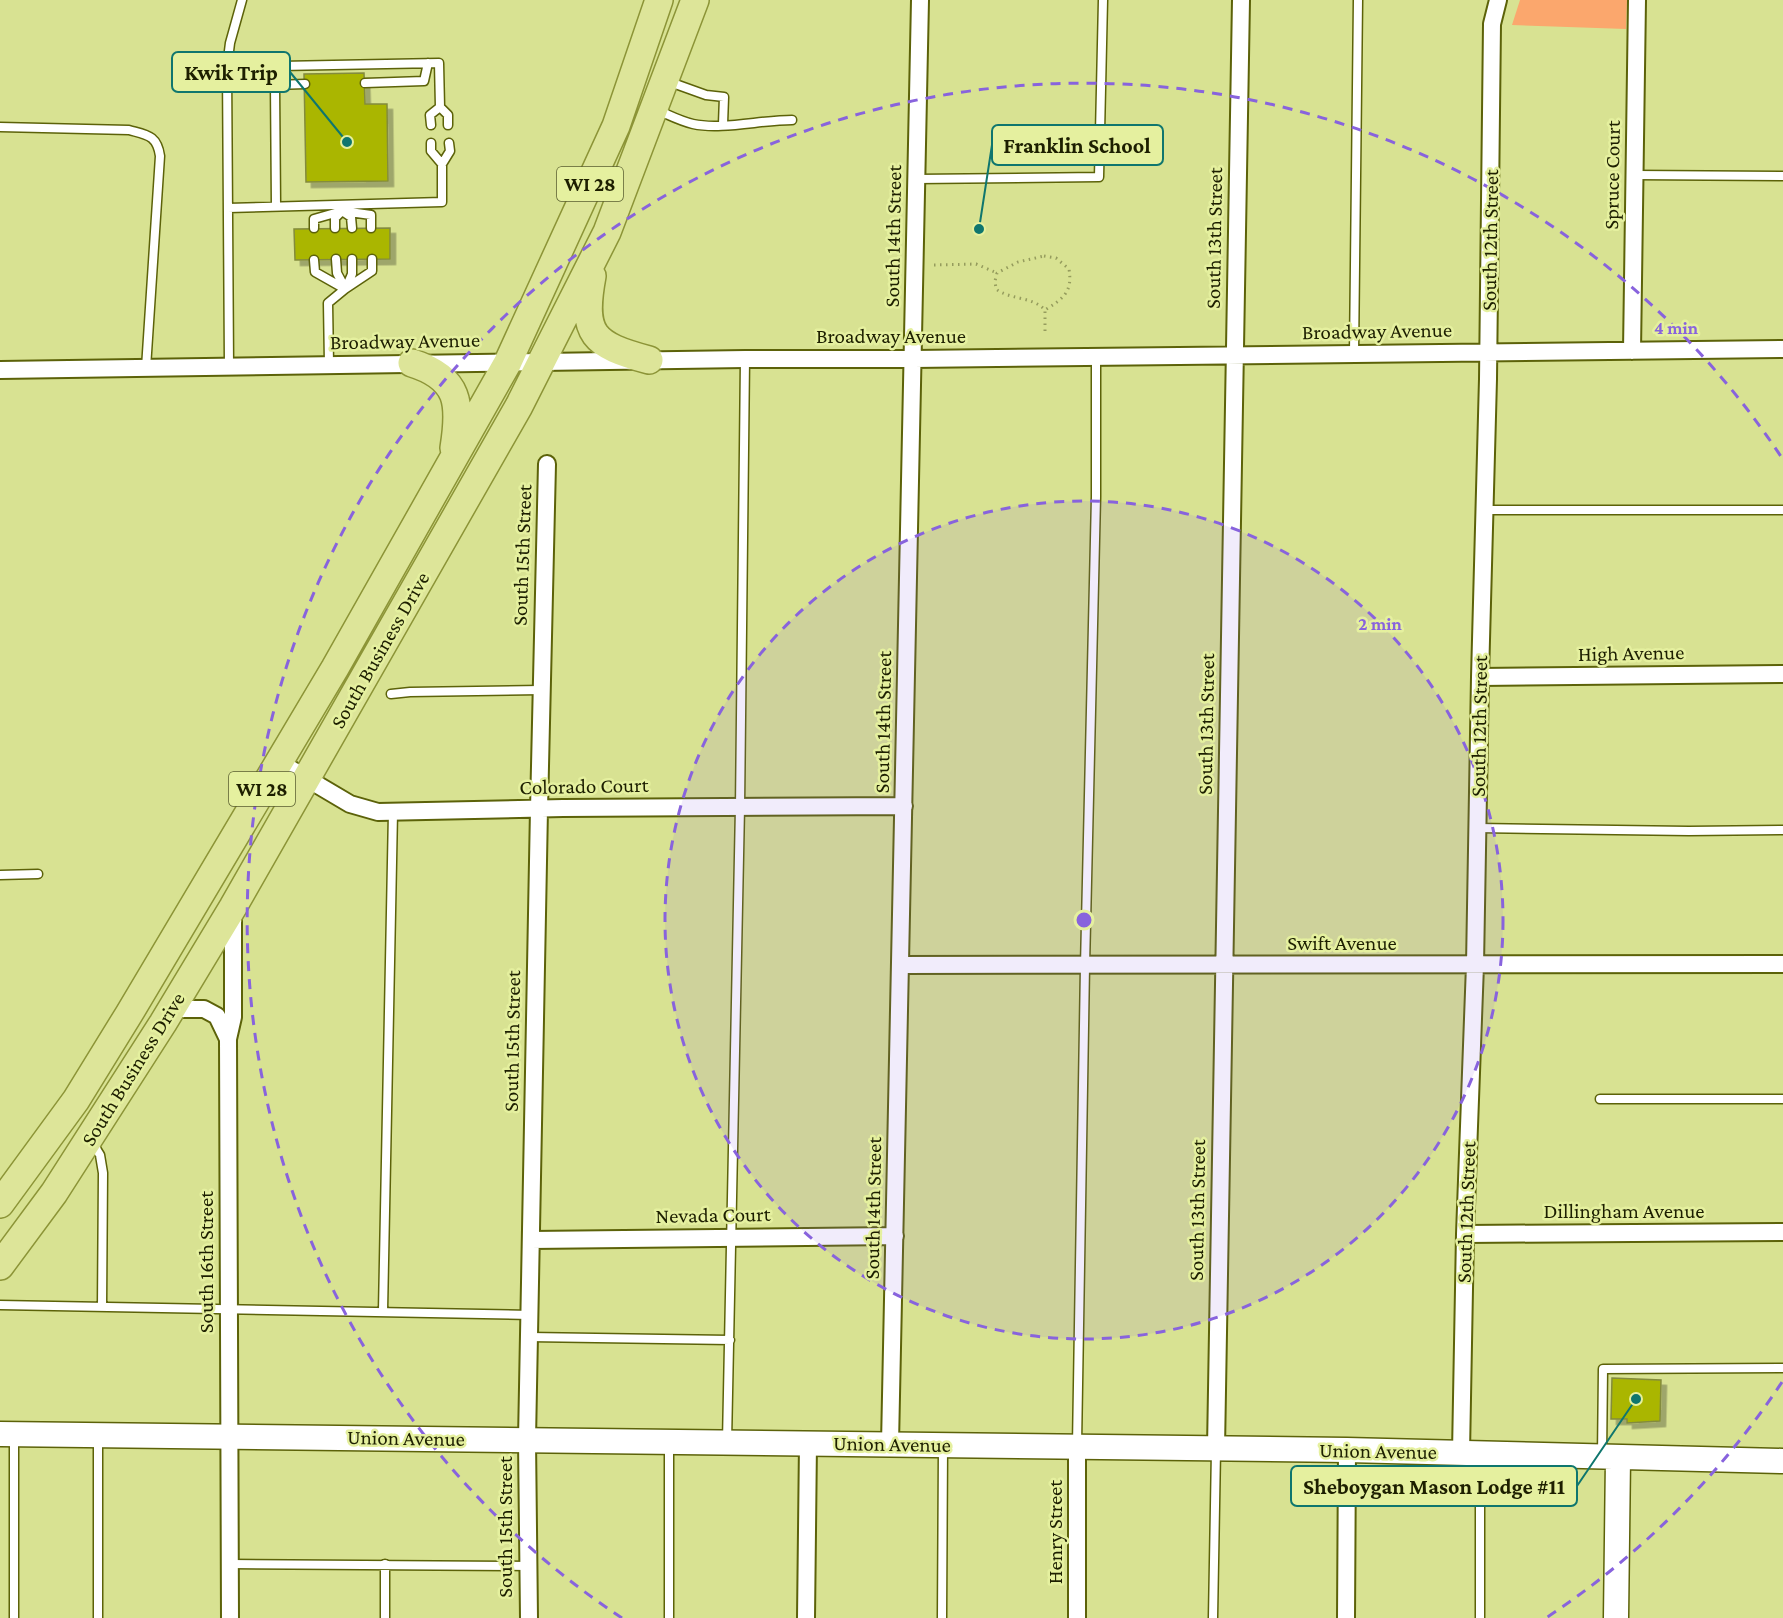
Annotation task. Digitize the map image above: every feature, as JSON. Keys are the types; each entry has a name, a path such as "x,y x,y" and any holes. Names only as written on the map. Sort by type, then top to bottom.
{"main road":[{"name":"South Business Drive","path":"0,1204 76,1100 335,668 508,362 616,126 659,0"},
{"name":"South Business Drive","path":"0,1266 54,1193 233,907 543,361 607,232 694,0"},
{"path":"597,252 589,292 589,324 605,345 649,360"},
{"path":"411,363 426,367 440,376 454,394 458,408 458,422 451,462"}],"street":[{"name":"South 14th Street","path":"890,1444 920,0"},
{"name":"South 13th Street","path":"1216,1448 1241,0"},
{"name":"South 12th Street","path":"1471,1454 1465,1234 1475,965 1488,352 1492,24 1498,0"},
{"name":"Spruce Court","path":"1632,351 1637,0"},
{"name":"Broadway Avenue","path":"0,370 543,361 1783,349"},
{"name":"South 15th Street","path":"529,1618 527,1440 547,464"},
{"name":"High Avenue","path":"1480,677 1783,674"},
{"name":"Colorado Court","path":"279,762 358,808 375,812 904,806"},
{"name":"South 16th Street","path":"230,1618 228,1039 233,1017 233,907"},
{"name":"Swift Avenue","path":"900,965 1783,964"},
{"path":"171,1008 204,1008 217,1016 228,1039"},
{"name":"Dillingham Avenue","path":"1465,1234 1783,1232"},
{"name":"Nevada Court","path":"531,1240 895,1236"},
{"name":"Union Avenue","path":"7,1434 1216,1448 1783,1461"},
{"path":"806,1618 808,1443"},
{"name":"Henry Street","path":"1077,1446 1077,1618"},
{"path":"1346,1618 1347,1450"},
{"path":"1610,1458 1616,1618"}],"lane":[{"path":"229,366 227,67 230,43 242,0"},
{"path":"916,179 1099,177 1103,0"},
{"path":"1354,353 1358,0"},
{"path":"1492,0 1492,24"},
{"path":"364,83 424,81 428,63"},
{"path":"227,67 439,63 440,107 448,115 448,125"},
{"path":"238,67 253,83 305,84"},
{"path":"665,81 706,94 724,97 723,124"},
{"path":"275,85 276,206"},
{"path":"431,125 430,116 440,107"},
{"path":"654,109 692,124 792,120"},
{"path":"0,127 129,130 150,135 158,146 160,156 146,368"},
{"path":"431,143 431,152 442,164"},
{"path":"228,208 276,206 342,208 442,202 442,164 450,151 449,143"},
{"path":"1635,175 1783,176"},
{"path":"342,208 351,217 352,228"},
{"path":"335,228 335,218 342,208"},
{"path":"314,228 314,219 342,208 371,215 371,228"},
{"path":"336,259 337,273 345,289"},
{"path":"345,289 352,274 352,259"},
{"path":"329,364 328,303 372,271 372,259"},
{"path":"314,260 315,272 345,289"},
{"path":"1077,1446 1096,497 1096,357"},
{"path":"727,1442 740,807 745,359"},
{"path":"1485,510 1783,510"},
{"path":"391,694 541,690"},
{"path":"383,1311 393,812"},
{"path":"1477,828 1783,830"},
{"path":"0,875 38,874"},
{"path":"1600,1100 1783,1099"},
{"path":"90,1137 100,1155 103,1169 102,1307"},
{"path":"0,1305 530,1315"},
{"path":"529,1337 729,1340"},
{"path":"1610,1458 1603,1369 1783,1368"},
{"path":"7,1434 14,1618"},
{"path":"98,1435 98,1618"},
{"path":"669,1442 669,1618"},
{"path":"942,1618 943,1445"},
{"path":"1213,1618 1216,1448"},
{"path":"1471,1454 1479,1618"},
{"path":"230,1564 528,1566"},
{"path":"385,1564 385,1618"}],"path":[{"path":"997,273 1018,262 1038,256 1063,262 1070,273 1068,288 1061,300 1045,310"},
{"path":"934,264 976,264 997,273"},
{"path":"997,273 995,284 999,292 1029,300 1045,310"},
{"path":"1045,310 1045,331"}],"shaded area":[{"path":"1520,0 1627,0 1626,29 1512,25"}],"building":[{"path":"364,73 365,104 387,104 388,181 306,182 304,74"},
{"path":"390,228 390,259 295,260 294,229"},
{"path":"1612,1378 1661,1380 1660,1421 1627,1423 1627,1419 1611,1419"}],"place":[{"name":"Kwik Trip","path":"347,142"},
{"name":"Franklin School","path":"979,229"},
{"name":"Sheboygan Mason Lodge #11","path":"1636,1399"}]}
